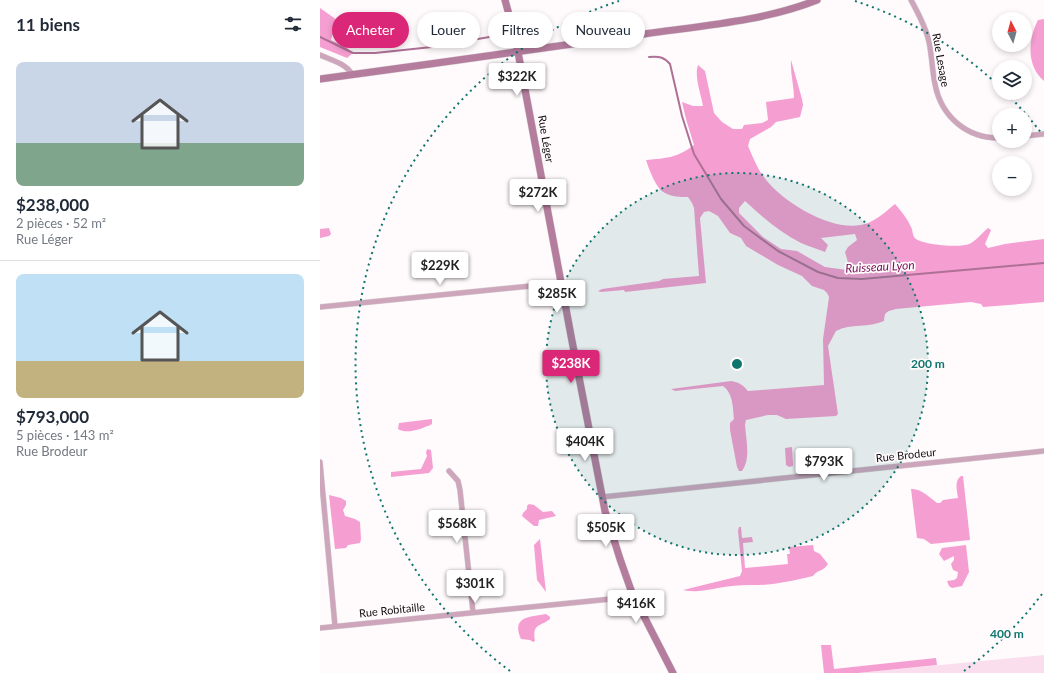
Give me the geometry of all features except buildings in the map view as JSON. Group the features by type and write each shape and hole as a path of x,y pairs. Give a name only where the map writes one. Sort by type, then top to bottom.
{"street":[{"name":"Rue Léger","path":"504,0 518,52 602,496 610,529 632,593 673,673"},
{"path":"320,79 752,18 788,10 817,0"},
{"name":"Rue Lesage","path":"911,0 928,36 937,93 948,115 959,126 975,134 992,137"},
{"path":"320,56 343,65 352,74"},
{"path":"1032,135 1044,134"},
{"path":"320,307 561,283"},
{"name":"Rue Brodeur","path":"602,496 1044,451"},
{"path":"320,463 335,626"},
{"path":"449,471 458,481 460,490 473,612"},
{"name":"Rue Robitaille","path":"320,628 610,599 632,593"}],"shaded area":[{"path":"320,8 332,16 332,48 347,48 353,53 347,58 320,47"},
{"path":"1044,19 1044,81 1034,68 1030,52 1032,52 1032,35 1038,20"},
{"path":"791,60 802,99 803,105 800,117 776,122 771,127 750,139 748,146 761,173 775,189 785,198 810,214 836,224 849,226 866,224 879,217 895,204 908,221 915,238 933,244 958,246 969,244 977,239 988,228 991,230 985,244 988,248 1005,244 1044,239 1044,302 983,307 981,304 971,302 896,309 887,312 884,321 848,327 836,331 828,346 838,414 836,416 786,419 777,415 768,415 746,420 747,455 745,466 742,471 739,471 730,430 730,423 734,419 733,406 731,397 726,389 723,386 675,391 671,389 731,381 741,384 748,391 824,385 823,339 829,297 827,293 824,290 812,286 802,276 778,265 746,246 741,238 730,233 718,216 709,211 704,212 700,218 706,283 625,292 624,290 598,291 602,289 659,281 663,279 699,276 694,208 692,203 688,197 673,196 662,191 653,178 646,160 672,157 682,153 694,145 682,102 693,106 703,106 697,80 698,65 705,71 714,113 722,122 733,129 742,129 744,125 762,123 768,120 766,102 794,98","holes":["745,201 793,239 825,252 828,245 821,238 855,234 857,240 848,247 845,252 849,266 847,270 825,267 797,251 781,249 763,237 739,213 739,208"]},
{"path":"329,228 331,234 320,238 320,229"},
{"path":"432,419 432,424 420,429 402,431 398,429 399,423"},
{"path":"792,447 793,466 789,467 786,465 785,448"},
{"path":"427,449 431,450 433,468 429,473 391,477 391,472 421,469 427,456"},
{"path":"963,476 970,540 931,544 924,539 917,538 911,489 918,490 937,503 940,503 943,500 958,498 957,480"},
{"path":"329,495 346,501 346,505 343,510 345,516 360,522 360,543 348,545 346,548 335,549"},
{"path":"529,504 534,505 543,512 552,511 556,516 539,520 538,526 534,526 522,516"},
{"path":"739,527 741,527 742,538 752,537 753,542 743,543 745,568 788,564 787,554 790,554 789,547 813,545 814,551 820,554 828,564 813,576 768,585 737,585 702,591 683,590 740,576 742,571 738,531"},
{"path":"540,539 546,592 537,580 534,545"},
{"path":"966,545 969,572 962,586 952,588 949,586 947,581 957,578 958,572 953,570 951,564 954,560 954,556 944,561 939,554 942,548"},
{"path":"546,614 550,617 550,619 536,628 534,635 535,641 533,642 530,640 521,639 518,626 520,622 528,617"},
{"path":"821,645 831,645 834,669 936,658 937,665 858,673 824,673"},
{"path":"1044,655 1044,673 858,673"}],"waterway":[{"path":"320,37 353,53 375,53 432,47 488,37"},
{"name":"Ruisseau Lyon","path":"649,57 661,58 670,64 682,116 694,154 721,199 744,226 778,251 818,272 838,278 862,279 1044,263"}]}
